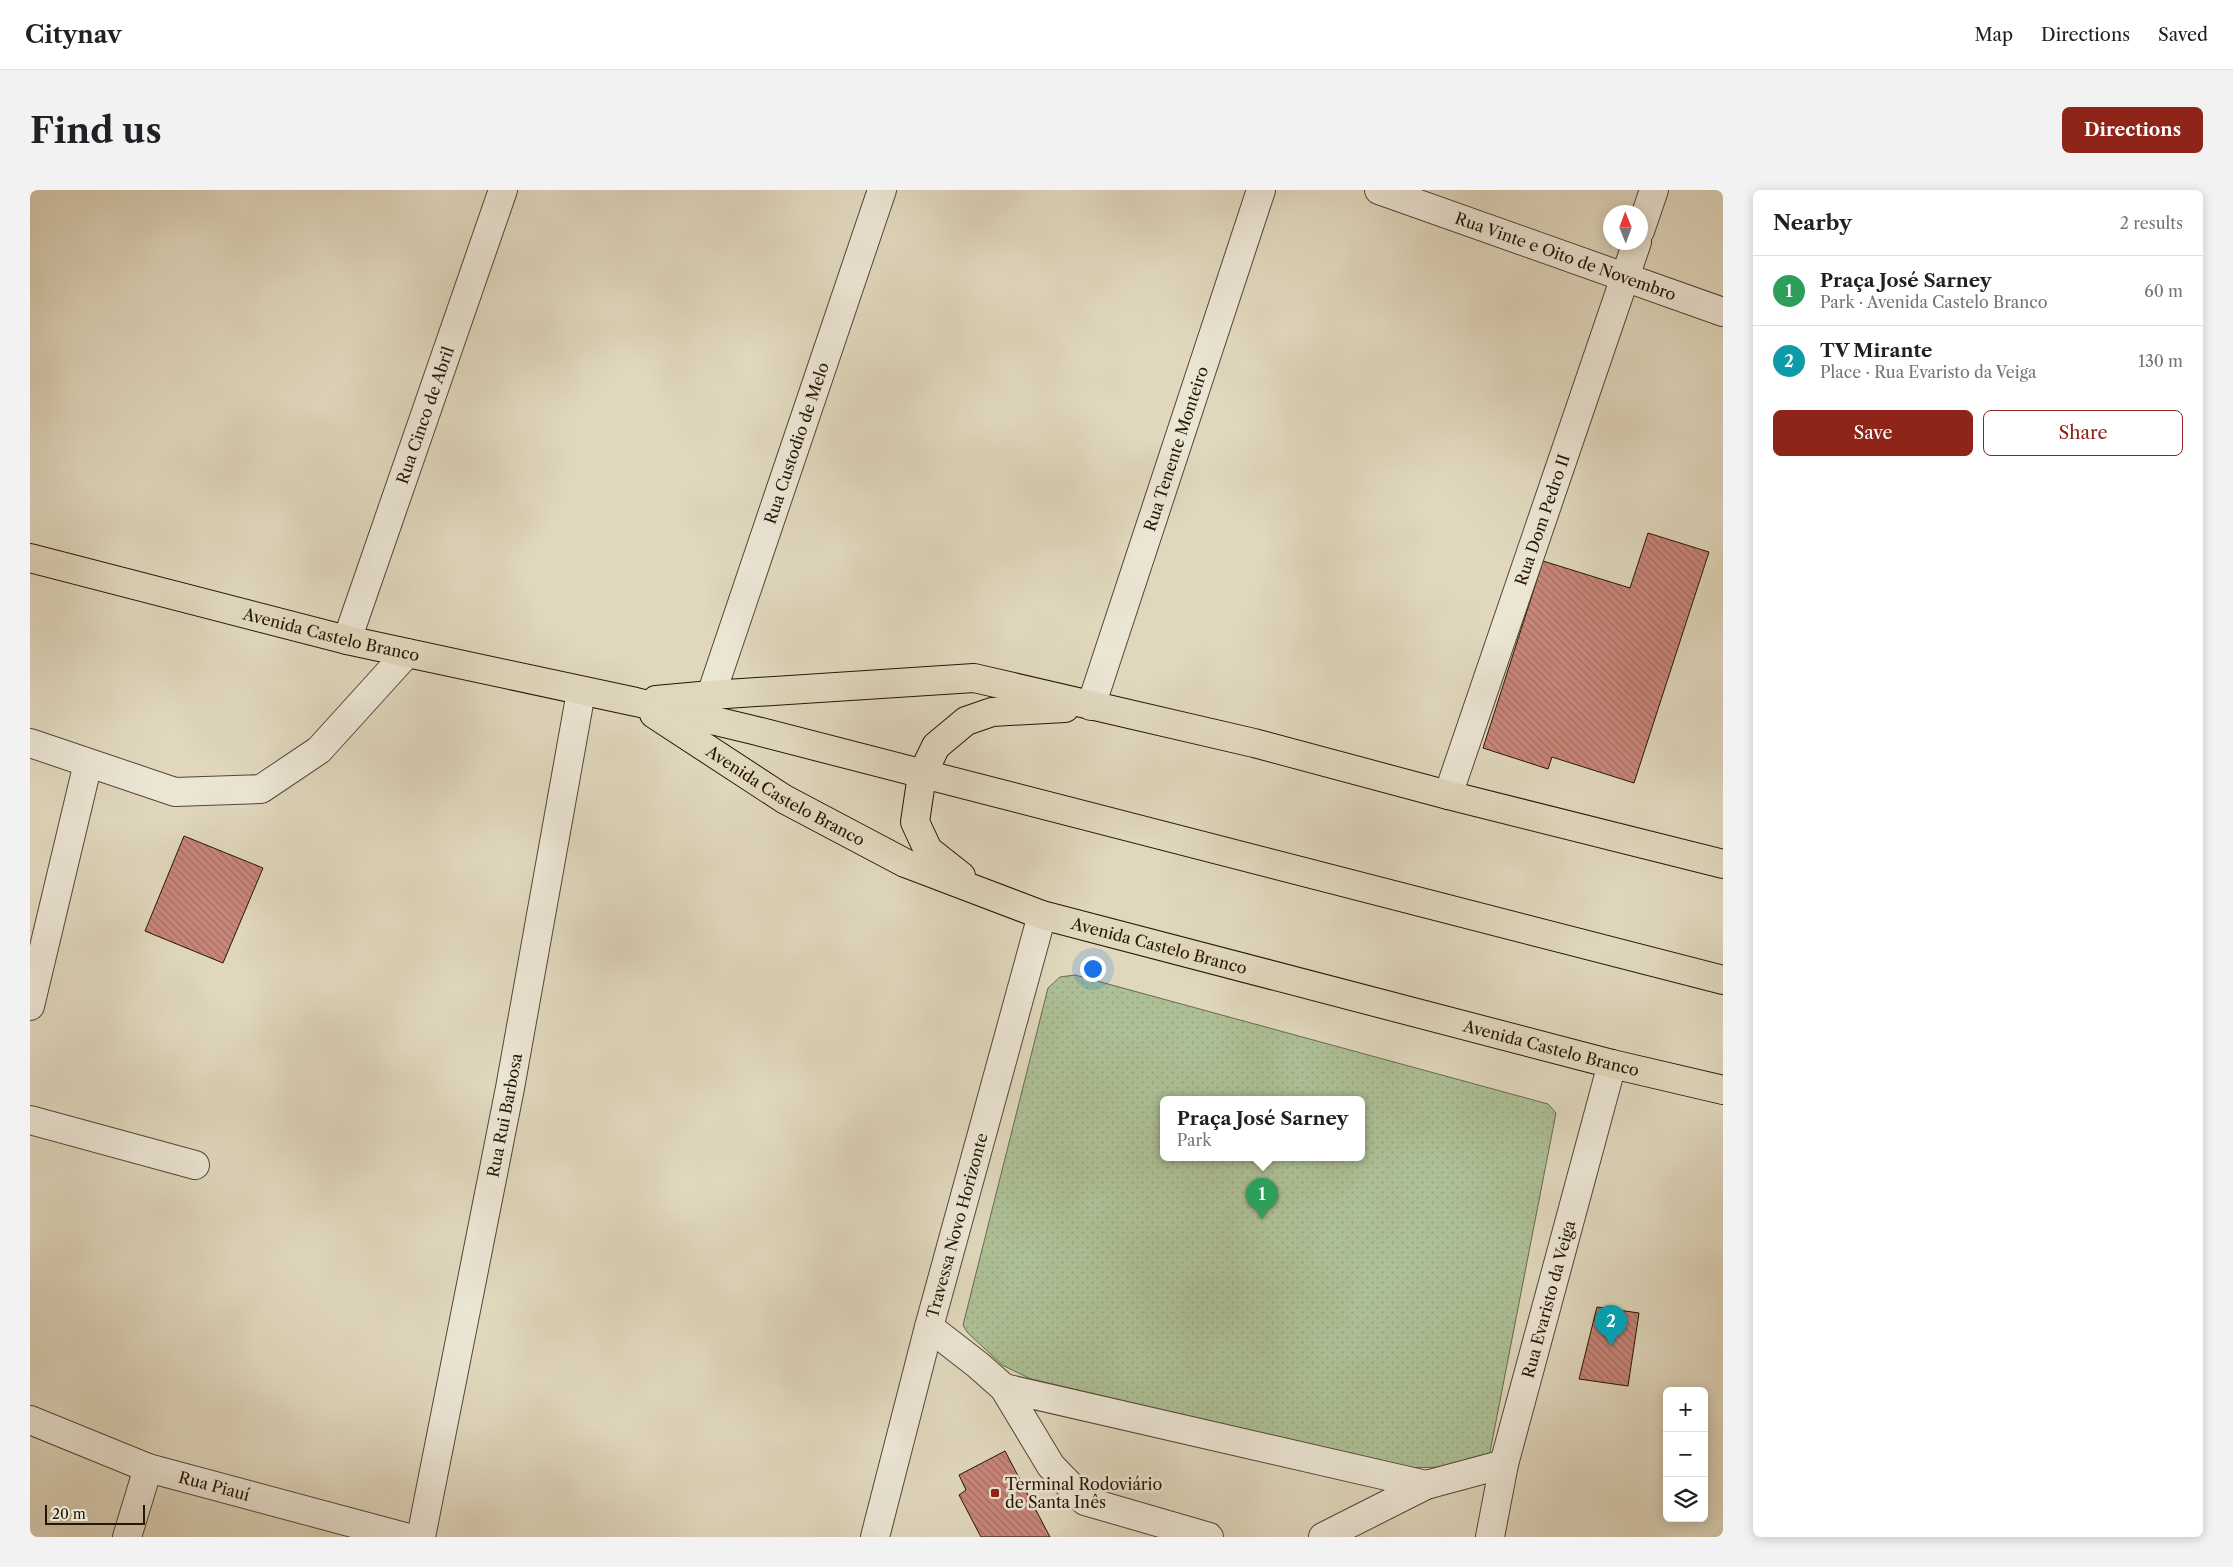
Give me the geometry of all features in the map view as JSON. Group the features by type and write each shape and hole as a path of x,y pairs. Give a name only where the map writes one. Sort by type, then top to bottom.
{"main road":[{"name":"Avenida Castelo Branco","path":"33,564 407,654 636,702 1723,980"},
{"name":"Avenida Castelo Branco","path":"636,702 711,695 974,678 1254,743 1448,795 1723,864"},
{"name":"Avenida Castelo Branco","path":"636,702 784,799 906,863 1042,915 1612,1064 1723,1090"},
{"path":"1042,915 962,878 928,850 915,822 922,775 936,746 966,721 992,712 1091,706"}],"street":[{"name":"Rua Cinco de Abril","path":"347,640 503,190"},
{"name":"Rua Custodio de Melo","path":"711,695 882,190"},
{"name":"Rua Tenente Monteiro","path":"1091,706 1260,190"},
{"name":"Rua Vinte e Oito de Novembro","path":"1379,190 1723,312"},
{"path":"1648,208 1654,190"},
{"name":"Rua Dom Pedro II","path":"1448,795 1634,250"},
{"path":"30,743 175,792 261,789 319,750 407,654"},
{"name":"Rua Rui Barbosa","path":"421,1537 510,1088 581,692"},
{"path":"30,1006 88,763"},
{"name":"Travessa Novo Horizonte","path":"875,1537 929,1327 1042,915"},
{"name":"Rua Evaristo da Veiga","path":"1490,1537 1504,1464 1612,1064"},
{"path":"30,1120 195,1165"},
{"path":"929,1327 1004,1388 1051,1466 1085,1501 1209,1537"},
{"path":"1004,1388 1426,1485"},
{"name":"Rua Piauí","path":"30,1420 148,1468 405,1537"},
{"path":"1323,1537 1426,1485 1504,1464"},
{"path":"127,1537 148,1468"}],"green space":[{"path":"1075,975 1548,1104 1556,1113 1489,1457 1478,1466 1405,1468 1031,1379 1002,1365 967,1332 963,1325 1048,988 1060,977"}],"building":[{"path":"1648,533 1709,552 1634,783 1552,757 1548,769 1483,748 1543,561 1630,588"},
{"path":"184,836 263,868 223,963 145,931"},
{"path":"1597,1307 1639,1313 1628,1386 1579,1379"},
{"name":"Terminal Rodoviário de Santa Inês","path":"1005,1451 1050,1537 981,1537 959,1495 966,1490 959,1475"}],"place":[{"name":"Praça José Sarney","path":"1262,1219"},
{"name":"TV Mirante","path":"1611,1346"},
{"name":"Terminal Rodoviário de Santa Inês","path":"995,1493"}]}
